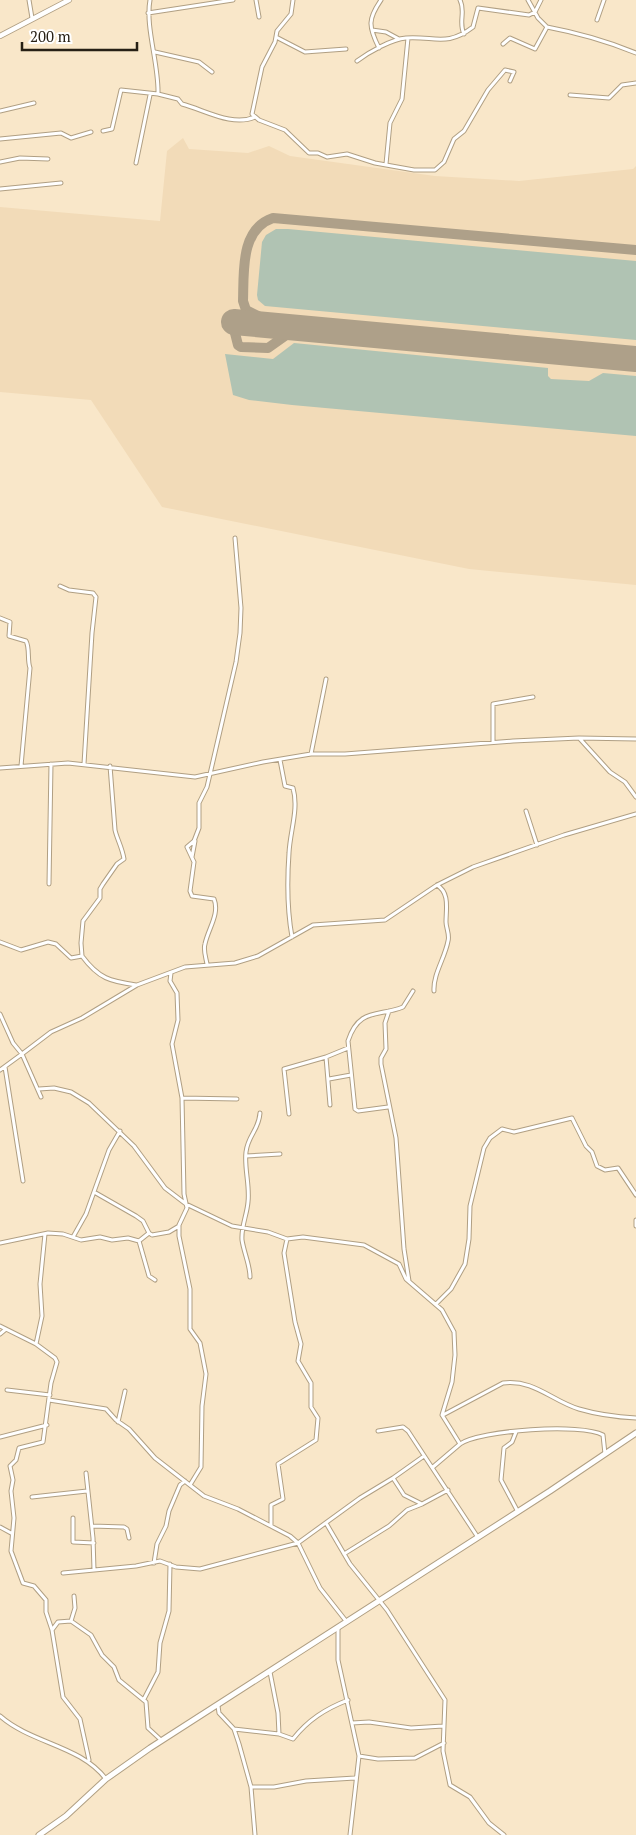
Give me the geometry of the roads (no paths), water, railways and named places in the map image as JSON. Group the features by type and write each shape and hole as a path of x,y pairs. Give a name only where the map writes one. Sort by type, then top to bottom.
{"main road":[{"path":"39,1835 66,1816 106,1779 162,1741 518,1512 636,1433"}],"street":[{"path":"29,0 32,18"},
{"path":"0,36 69,0"},
{"path":"150,0 148,13 155,52 158,94"},
{"path":"148,13 233,0"},
{"path":"256,0 259,17"},
{"path":"293,0 291,14 277,31 262,67 257,94 252,104 252,114 285,130 309,153 318,153 331,158 347,154 375,163 414,170 435,170 444,162 454,139 464,130 491,86 505,70 514,72 510,81"},
{"path":"379,48 370,23 371,16 381,0"},
{"path":"460,0 463,11 460,28 464,34"},
{"path":"528,0 535,12 548,27 590,38 600,38 636,53"},
{"path":"357,61 399,39 448,41 464,34 473,28 478,8 511,11 522,15 535,12 542,0"},
{"path":"597,20 604,0"},
{"path":"504,44 510,38 535,49 548,27"},
{"path":"372,30 386,32 399,39"},
{"path":"276,37 305,52 346,50"},
{"path":"386,164 390,123 402,99 408,38"},
{"path":"155,52 199,62 212,72"},
{"path":"570,95 609,98 622,85 636,83"},
{"path":"103,131 112,129 121,90 150,95 158,94 178,99 182,104 228,120 247,121 255,117"},
{"path":"136,163 150,95"},
{"path":"0,111 34,102"},
{"path":"0,139 61,133 71,138 91,132"},
{"path":"0,162 20,158 48,159"},
{"path":"0,189 61,183"},
{"path":"192,858 194,841 201,816 199,803 207,787 236,662 240,633 241,608 235,538"},
{"path":"60,586 69,590 93,593 96,597 84,764"},
{"path":"0,618 10,622 9,636 26,641 28,645 27,660 30,668 21,766"},
{"path":"311,754 326,679"},
{"path":"493,742 493,704 533,697"},
{"path":"0,768 51,764 84,764 194,777 311,754 345,754 493,742 579,738 636,739"},
{"path":"579,738 610,772 625,782 636,797"},
{"path":"280,760 285,786 293,788 295,793 288,860 288,916 292,937"},
{"path":"49,884 51,764"},
{"path":"110,766 116,837 120,840 124,859 103,884 100,889 100,898 83,921 82,956 95,972 116,983 136,985"},
{"path":"526,811 536,845"},
{"path":"0,1070 51,1032 74,1022 136,985 185,967 235,963 258,956 313,925 385,920 437,885 473,867 636,814"},
{"path":"194,841 187,847 194,862 190,891 192,896 214,899 216,904 214,920 204,946 207,964"},
{"path":"434,991 434,983 449,939 446,923 447,905 444,892 437,885"},
{"path":"0,942 21,950 48,942 56,944 71,958 82,956"},
{"path":"94,1192 143,1221 152,1235 169,1232 179,1225 186,1213 182,1098 172,1044 178,1020 177,993 170,981 171,973"},
{"path":"389,1107 358,1111 355,1109 348,1041 351,1030 357,1024 377,1012 403,1007 413,992"},
{"path":"389,1011 385,1023 386,1049 381,1058 396,1138 404,1249 409,1282"},
{"path":"0,1014 13,1042 22,1054 41,1097"},
{"path":"289,1114 283,1070 348,1048"},
{"path":"326,1057 330,1105"},
{"path":"5,1067 23,1181"},
{"path":"329,1079 351,1075"},
{"path":"39,1089 54,1088 71,1092 89,1103 141,1153 165,1188 186,1204 215,1220 232,1226 268,1232 287,1239 303,1237 364,1245 399,1264 409,1282 436,1304 449,1319 454,1332 455,1355 452,1382 442,1415 460,1444"},
{"path":"182,1098 237,1098"},
{"path":"250,1278 244,1252 242,1228 248,1204 246,1156 249,1136 259,1126 260,1113"},
{"path":"436,1304 451,1289 465,1264 469,1239 470,1206 484,1148 490,1138 502,1129 514,1132 572,1118 586,1146 592,1152 597,1166 605,1170 618,1168 636,1195"},
{"path":"73,1237 81,1224 109,1150 120,1131"},
{"path":"246,1156 280,1154"},
{"path":"636,1220 636,1226"},
{"path":"179,1225 179,1236 190,1289 190,1329 200,1343 206,1374 202,1406 201,1466 190,1485"},
{"path":"139,1241 149,1233"},
{"path":"0,1243 44,1234 73,1237 81,1240 93,1237 112,1240 128,1238 139,1241"},
{"path":"36,1344 42,1316 40,1284 44,1234"},
{"path":"271,1526 270,1505 283,1499 278,1464 316,1440 318,1435 318,1418 311,1407 311,1384 298,1361 301,1344 295,1322 284,1253 287,1239"},
{"path":"139,1241 149,1276 155,1280"},
{"path":"0,1326 36,1344 55,1358 57,1362 51,1379 43,1442 19,1448 16,1460 10,1466 13,1480 10,1491 14,1518 11,1552 17,1573 23,1583 34,1586 46,1600 46,1612 52,1630 63,1696 80,1719 89,1760"},
{"path":"0,1334 4,1333 6,1329"},
{"path":"442,1415 503,1383 512,1382 547,1391 561,1402 580,1409 636,1418"},
{"path":"7,1390 50,1395"},
{"path":"118,1422 125,1391"},
{"path":"49,1400 106,1409 118,1422 129,1429 155,1458 190,1485 214,1501 228,1504 290,1536 298,1544 320,1588 346,1621"},
{"path":"0,1436 46,1425"},
{"path":"378,1431 403,1427 408,1430 478,1536"},
{"path":"433,1467 468,1438 566,1427 604,1434 605,1454"},
{"path":"516,1432 512,1442 504,1448 501,1475 503,1483 518,1512"},
{"path":"63,1573 160,1561 200,1569 298,1544 360,1498 424,1456"},
{"path":"86,1473 94,1543 94,1570"},
{"path":"393,1478 404,1495 422,1504"},
{"path":"154,1563 157,1544 166,1526 169,1512 180,1484 185,1480"},
{"path":"344,1554 389,1526 407,1510 448,1490"},
{"path":"32,1497 87,1491"},
{"path":"73,1518 73,1542 94,1543"},
{"path":"326,1523 344,1554 380,1601 445,1700 443,1726 445,1743 444,1761 450,1785 470,1798 490,1823 504,1835"},
{"path":"92,1526 124,1527 127,1529 129,1538"},
{"path":"0,1528 12,1533"},
{"path":"144,1699 158,1672 160,1643 169,1611 170,1564"},
{"path":"71,1621 75,1608 74,1596"},
{"path":"52,1630 58,1622 71,1621 91,1634 102,1655 114,1668 118,1680 146,1702 148,1728 160,1737 162,1741"},
{"path":"338,1627 338,1660 359,1756 350,1835"},
{"path":"270,1672 278,1713 279,1734"},
{"path":"234,1729 279,1734 293,1739 304,1724 324,1710 348,1700"},
{"path":"218,1706 219,1713 234,1729 252,1787 255,1835"},
{"path":"0,1716 33,1736 89,1760 106,1779"},
{"path":"352,1723 369,1722 411,1728 443,1726"},
{"path":"359,1756 378,1759 415,1758 445,1743"},
{"path":"252,1787 274,1787 306,1781 355,1778"}]}
